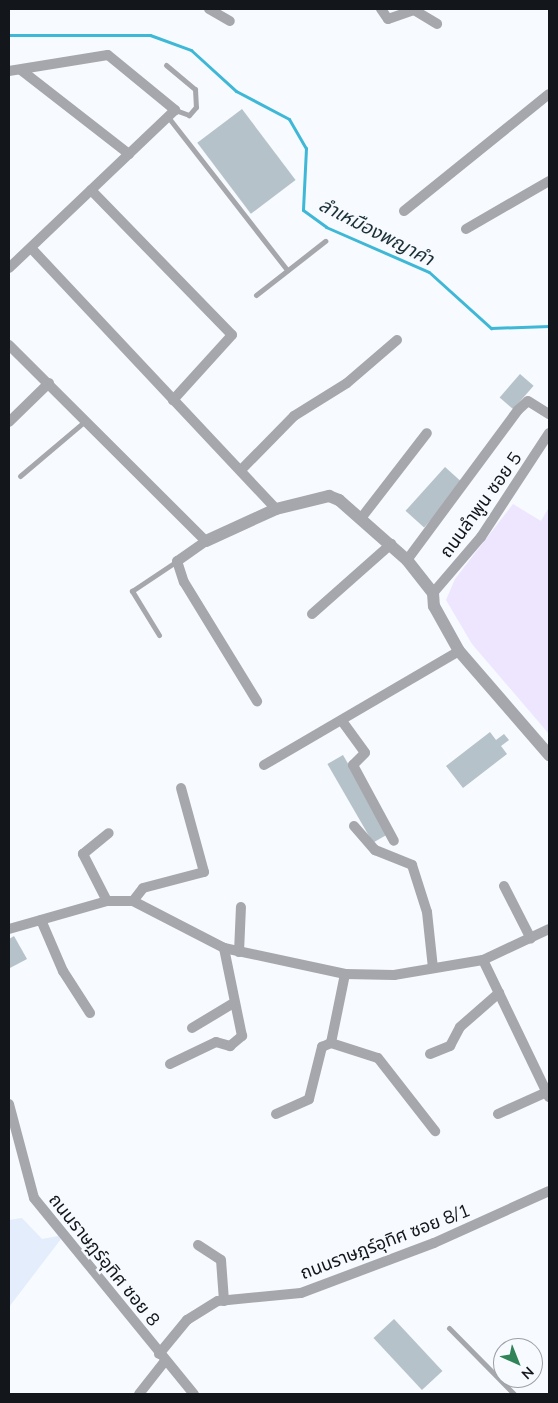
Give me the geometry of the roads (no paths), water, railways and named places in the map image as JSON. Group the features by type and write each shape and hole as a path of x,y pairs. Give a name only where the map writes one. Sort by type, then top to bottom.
{"street":[{"path":"209,9 230,21"},
{"path":"381,9 388,19 414,10 437,24"},
{"path":"9,71 108,54 172,114 9,268"},
{"path":"21,70 129,154"},
{"path":"404,211 549,94"},
{"path":"466,229 549,181"},
{"path":"91,190 232,336 173,400"},
{"path":"31,248 276,509"},
{"path":"241,470 294,416 347,383 397,340"},
{"path":"9,344 87,419 206,542"},
{"path":"9,422 50,383"},
{"path":"407,560 518,410 528,401 549,414"},
{"path":"362,517 427,433"},
{"name":"ถนนลำพูน ซอย 5","path":"433,592 481,537 549,433"},
{"path":"257,701 184,582 177,561 206,542 276,509 329,496 362,517 407,560 433,592 434,606 459,651 549,755"},
{"path":"312,614 391,544"},
{"path":"264,765 459,651"},
{"path":"342,720 365,753 353,765 394,841"},
{"path":"133,901 143,888 204,872 181,788"},
{"path":"354,826 375,850 412,865 427,912 434,968"},
{"path":"107,901 83,854 109,834"},
{"path":"504,886 532,939"},
{"path":"9,928 107,901 133,901 224,948 345,974 394,975 484,960 532,939 549,929"},
{"path":"239,952 241,907"},
{"path":"41,920 64,971 90,1013"},
{"path":"170,1064 216,1042 228,1046 240,1039 232,1004 224,948"},
{"path":"484,960 549,1093 498,1114"},
{"path":"331,1043 345,974"},
{"path":"430,1054 450,1046 460,1026 499,993"},
{"path":"192,1028 232,1004"},
{"path":"276,1114 309,1100 322,1047 331,1043 378,1058 435,1131"},
{"name":"ถนนราษฎร์อุทิศ ซอย 8","path":"9,1104 34,1198 162,1358 194,1394"},
{"name":"ถนนราษฎร์อุทิศ ซอย 8/1","path":"139,1394 187,1320 224,1300 301,1293 434,1243 549,1191"},
{"path":"198,1245 221,1260 224,1300"}],"lane":[{"path":"166,65 195,88 196,107 189,115 172,114"},
{"path":"172,114 287,270"},
{"path":"256,295 325,241"},
{"path":"20,476 87,419"},
{"path":"159,635 132,591 177,561"},
{"path":"449,1328 514,1394"}],"waterway":[{"name":"ลำเหมืองพญาคำ","path":"9,35 150,35 191,50 236,91 289,119 306,148 303,210 326,227 429,272 491,328 549,326"}]}
